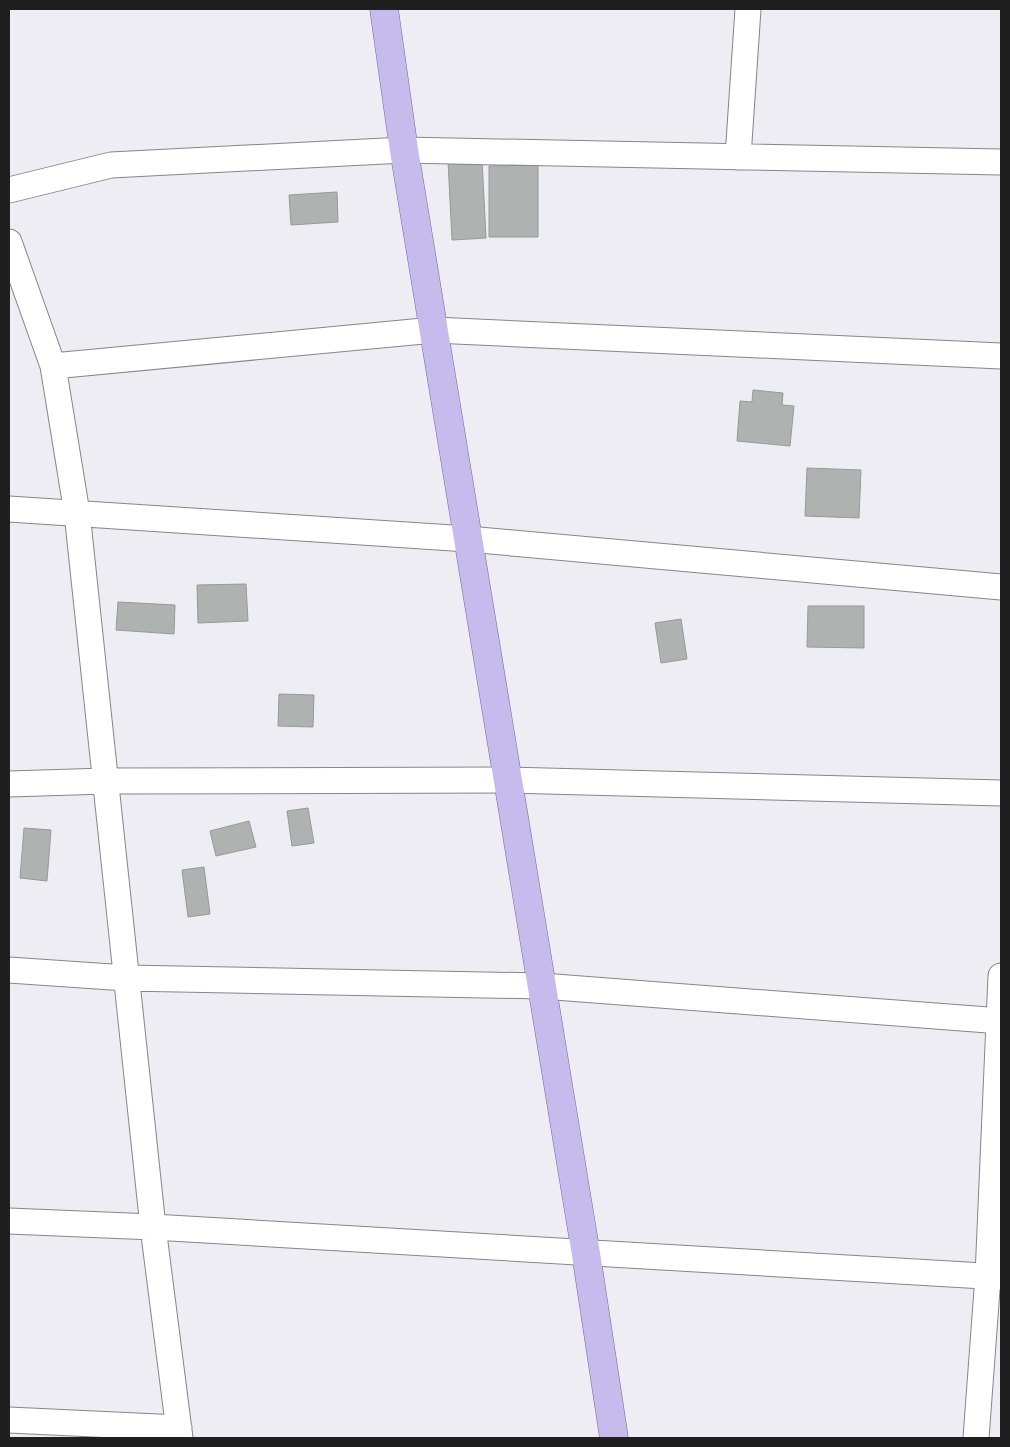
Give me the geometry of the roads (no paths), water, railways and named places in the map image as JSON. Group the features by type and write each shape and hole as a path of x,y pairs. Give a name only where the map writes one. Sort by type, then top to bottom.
{"main road":[{"path":"384,9 404,150 586,1254 614,1438"}],"street":[{"path":"738,157 748,9"},
{"path":"9,190 111,166 404,150 1001,162"},
{"path":"9,242 53,366 77,513 153,1227 180,1433 9,1420"},
{"path":"53,366 434,330 1001,356"},
{"path":"9,509 468,539 1001,587"},
{"path":"9,784 106,781 508,780 1001,794"},
{"path":"9,970 126,978 542,986 1000,1021"},
{"path":"976,1438 995,1276 1001,976"},
{"path":"9,1221 153,1227 586,1254 995,1276"}]}
